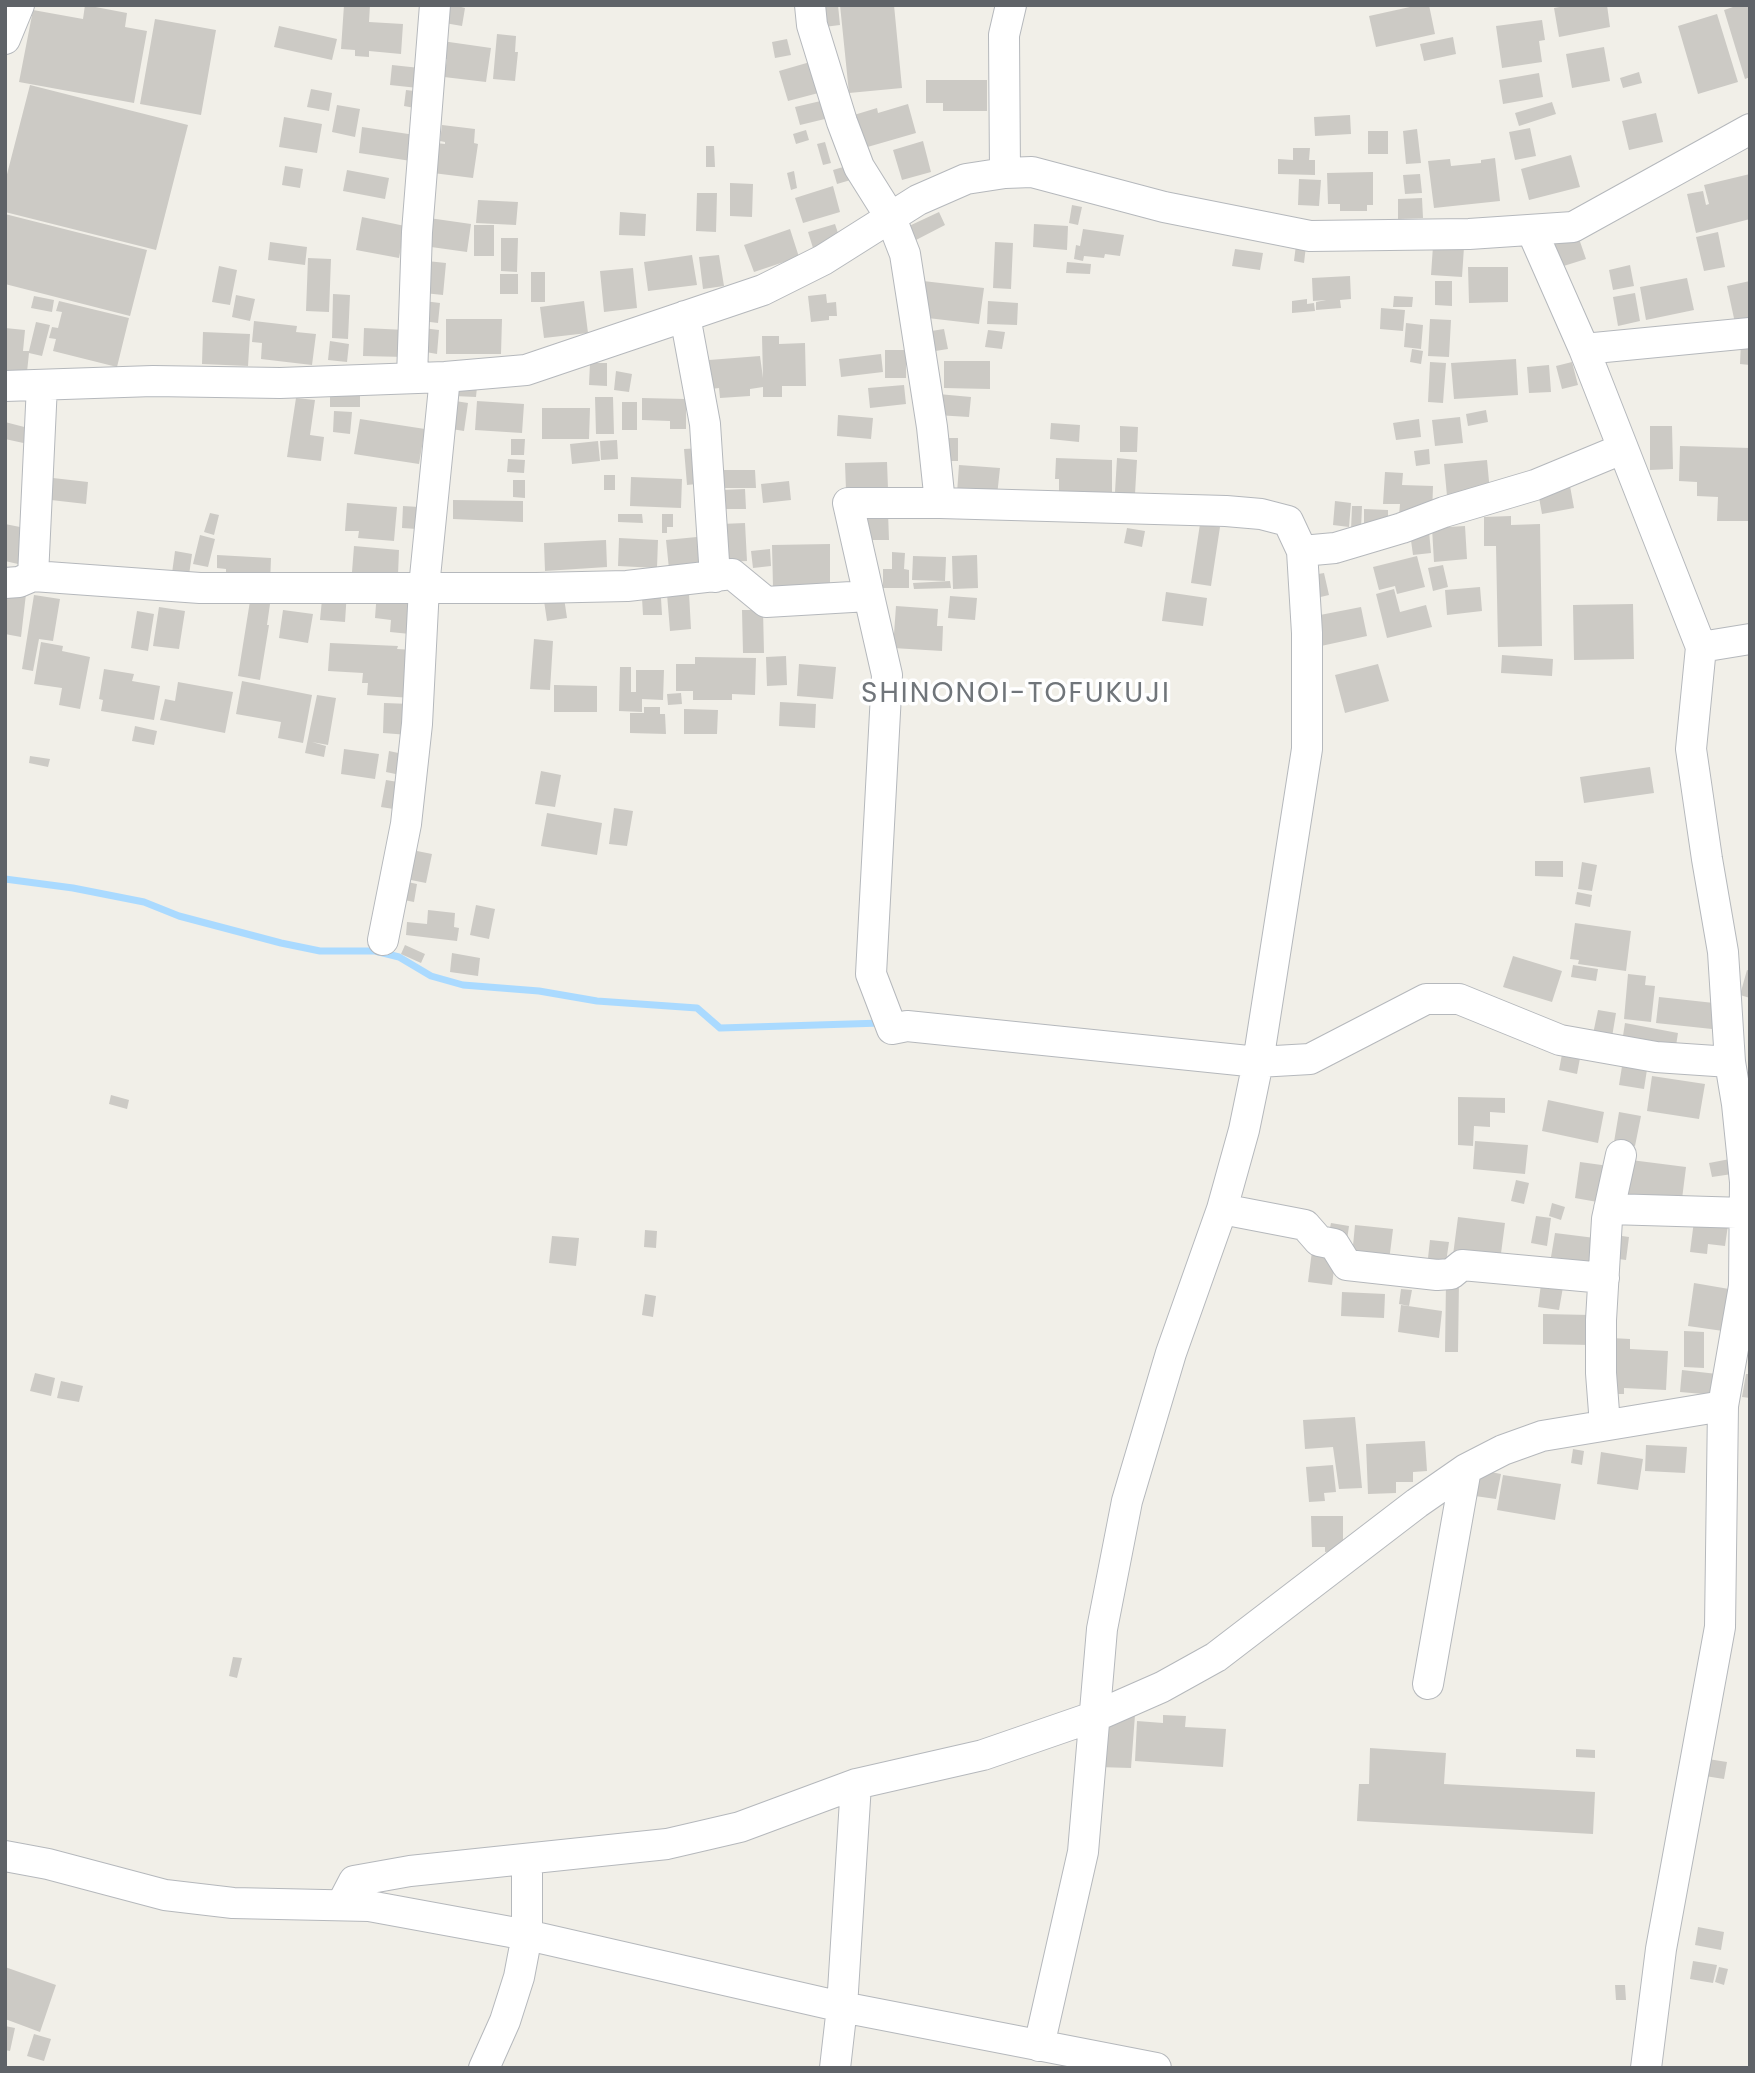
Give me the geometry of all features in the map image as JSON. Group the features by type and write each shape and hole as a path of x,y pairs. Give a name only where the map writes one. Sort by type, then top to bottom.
{"street":[{"path":"5,39 19,5"},
{"path":"412,377 417,232 435,5"},
{"path":"810,5 812,25 850,144 859,167 891,218 905,254 932,426 940,503"},
{"path":"1005,173 1004,35 1011,5"},
{"path":"5,386 153,381 280,383 445,377 526,370 763,290 823,260 918,200 966,179 1005,173 1032,172 1164,207 1310,236 1532,231 1573,227 1750,129"},
{"path":"1532,231 1584,349 1701,647 1692,748 1707,859 1737,954 1730,1062 1745,1182 1747,1286 1723,1406 1720,1627 1659,1959 1646,2068"},
{"path":"685,316 705,424 715,577"},
{"path":"1584,349 1750,333"},
{"path":"383,940 406,824 416,724 424,587 445,377"},
{"path":"42,385 19,580 200,588 627,586 732,575 766,602 869,596"},
{"path":"1302,551 1335,548 1402,528 1444,512 1535,485 1622,449"},
{"path":"1039,2046 1083,1852 1102,1629 1127,1501 1171,1353 1222,1209 1244,1130 1258,1062 1307,749 1307,633 1302,551 1288,521 1261,514 940,503 848,503 887,675 871,974 892,1030 907,1026 1258,1062 1310,1059 1426,999 1459,999 1560,1040 1656,1057 1730,1062"},
{"path":"1701,647 1750,639"},
{"path":"1605,1426 1601,1373 1604,1278 1609,1209 1621,1155"},
{"path":"1222,1209 1306,1225 1319,1241 1334,1244 1347,1265 1437,1275 1451,1274 1462,1265 1604,1278"},
{"path":"1609,1209 1745,1213"},
{"path":"342,1905 354,1881 410,1871 667,1844 740,1827 856,1784 982,1755 1096,1716 1162,1687 1216,1657 1466,1469 1503,1450 1542,1436 1723,1406"},
{"path":"1427,1684 1466,1469"},
{"path":"835,2068 842,2007 856,1784"},
{"path":"5,1856 48,1864 165,1895 233,1903 369,1906 527,1935 842,2007 1156,2068"},
{"path":"484,2068 505,2021 519,1977 527,1935 527,1859"}],"building":[{"path":"85,5 127,13 125,27 147,31 134,103 19,82 33,10 83,19"},
{"path":"344,5 370,5 369,22 403,24 401,54 369,51 369,57 355,56 355,50 341,49"},
{"path":"441,5 462,5 461,7 465,8 462,26 439,22"},
{"path":"821,5 838,5 840,25 824,27"},
{"path":"840,5 894,5 902,88 849,93"},
{"path":"1429,5 1435,34 1376,47 1369,16"},
{"path":"1607,5 1610,27 1559,37 1554,8"},
{"path":"1750,5 1750,77 1745,79 1724,10"},
{"path":"1717,14 1738,82 1698,94 1678,26"},
{"path":"155,19 216,30 201,115 140,104"},
{"path":"1542,20 1545,40 1539,41 1542,62 1502,68 1496,26"},
{"path":"279,26 337,39 332,60 274,47"},
{"path":"497,34 516,36 515,52 518,52 515,81 493,79"},
{"path":"1453,37 1456,54 1424,61 1420,44"},
{"path":"787,39 791,55 775,58 772,42"},
{"path":"442,41 491,48 486,82 444,77 447,59 440,58"},
{"path":"1604,47 1610,81 1572,88 1566,54"},
{"path":"817,60 826,91 788,101 779,71"},
{"path":"392,65 420,68 418,88 390,85"},
{"path":"1639,72 1642,83 1623,88 1620,78"},
{"path":"1539,73 1543,97 1503,104 1499,80"},
{"path":"926,80 987,80 987,111 943,111 943,103 926,103"},
{"path":"30,85 188,125 156,250 5,212 5,182"},
{"path":"311,89 332,93 329,111 307,107"},
{"path":"406,90 423,92 420,109 404,106"},
{"path":"825,100 829,118 800,125 795,107"},
{"path":"1552,102 1556,114 1519,126 1515,113"},
{"path":"908,104 916,133 864,148 854,115 877,108 878,113"},
{"path":"337,105 360,109 355,137 332,132"},
{"path":"1656,113 1663,142 1629,150 1622,121"},
{"path":"1350,115 1351,134 1315,136 1314,117"},
{"path":"284,117 322,124 317,153 279,147"},
{"path":"442,125 475,129 474,143 478,144 473,178 433,173 436,143 445,144 440,141"},
{"path":"362,127 415,135 411,161 359,153"},
{"path":"1530,128 1536,156 1515,160 1509,132"},
{"path":"1417,129 1421,163 1406,164 1403,131"},
{"path":"806,130 809,140 796,144 793,134"},
{"path":"1368,131 1388,131 1388,154 1368,154"},
{"path":"923,141 931,172 902,180 893,150"},
{"path":"825,142 831,163 823,165 817,144"},
{"path":"706,146 714,146 715,167 706,167"},
{"path":"1293,148 1310,148 1309,160 1315,160 1315,175 1278,174 1278,159 1293,160"},
{"path":"1571,155 1580,187 1529,200 1521,169"},
{"path":"1495,158 1500,201 1434,208 1428,161 1450,159 1451,166 1481,163 1481,160"},
{"path":"850,165 854,179 837,184 833,170"},
{"path":"285,166 303,169 300,188 282,185"},
{"path":"347,170 389,178 385,199 343,191"},
{"path":"794,171 797,188 791,190 787,173"},
{"path":"1373,172 1373,205 1367,205 1367,211 1340,211 1340,204 1328,204 1327,173"},
{"path":"1420,174 1422,193 1405,194 1403,175"},
{"path":"1750,174 1750,219 1696,233 1687,194 1703,191 1706,205 1709,204 1704,185"},
{"path":"1299,179 1321,180 1319,206 1298,205"},
{"path":"730,183 753,184 752,217 730,216"},
{"path":"833,186 840,212 803,223 795,198"},
{"path":"697,193 717,193 716,232 696,231"},
{"path":"1422,198 1423,218 1398,219 1398,199"},
{"path":"478,200 518,202 516,225 476,223"},
{"path":"1072,205 1082,207 1078,225 1069,223"},
{"path":"620,212 646,214 645,236 619,235"},
{"path":"939,212 945,225 916,240 909,226"},
{"path":"5,214 147,250 130,316 5,284"},
{"path":"362,217 405,226 399,258 356,250"},
{"path":"429,218 471,224 467,252 424,246"},
{"path":"835,224 840,239 813,248 808,232"},
{"path":"1034,224 1068,226 1067,250 1033,247"},
{"path":"474,225 494,225 494,256 474,256"},
{"path":"790,229 799,257 754,272 744,245"},
{"path":"1083,229 1124,235 1120,256 1105,254 1104,258 1084,256 1083,261 1074,259 1076,245 1080,246"},
{"path":"1576,230 1586,259 1554,269 1544,241"},
{"path":"1718,232 1725,267 1704,271 1696,237"},
{"path":"501,238 518,238 517,272 501,271"},
{"path":"270,242 307,247 305,265 268,260"},
{"path":"995,242 1013,243 1011,289 993,288"},
{"path":"1296,245 1306,246 1304,263 1294,261"},
{"path":"1433,246 1464,247 1462,277 1431,275"},
{"path":"1235,249 1263,253 1260,270 1232,266"},
{"path":"692,255 697,285 648,291 644,262"},
{"path":"719,255 724,286 703,289 699,257"},
{"path":"308,258 331,259 329,312 306,311"},
{"path":"427,261 446,263 443,295 424,293"},
{"path":"1067,262 1091,264 1090,274 1066,273"},
{"path":"1630,265 1634,286 1613,290 1609,270"},
{"path":"219,266 237,270 230,305 212,302"},
{"path":"1468,267 1508,267 1508,302 1469,303"},
{"path":"633,268 637,308 604,312 600,271"},
{"path":"531,272 545,272 545,302 531,302"},
{"path":"500,274 518,274 518,294 500,294"},
{"path":"1350,276 1351,299 1340,300 1341,308 1316,310 1316,302 1326,300 1313,301 1312,278"},
{"path":"1687,278 1694,310 1646,320 1640,287"},
{"path":"923,281 984,288 979,324 919,317"},
{"path":"1435,281 1452,281 1452,306 1435,305"},
{"path":"1750,281 1750,320 1735,323 1727,286"},
{"path":"1635,293 1640,321 1618,326 1613,297"},
{"path":"333,294 350,295 348,339 332,338"},
{"path":"826,294 827,303 836,302 837,316 811,322 808,296"},
{"path":"236,295 255,299 250,321 232,317"},
{"path":"34,296 54,300 52,312 31,308"},
{"path":"1394,296 1413,297 1412,307 1393,307"},
{"path":"1307,299 1307,304 1314,303 1315,311 1292,313 1292,301"},
{"path":"59,301 129,318 117,367 53,351 56,339 49,338 52,327 58,328 62,312 56,311"},
{"path":"424,301 440,303 438,323 422,321"},
{"path":"584,301 588,333 544,338 540,307"},
{"path":"988,301 1018,303 1017,325 987,324"},
{"path":"1381,308 1405,310 1403,331 1380,329"},
{"path":"446,319 502,319 501,354 446,354"},
{"path":"1430,319 1451,320 1449,357 1428,356"},
{"path":"254,321 297,326 296,332 316,334 312,365 261,359 262,343 252,342"},
{"path":"36,322 50,325 42,356 29,353 27,372 7,374 5,328 25,330 23,351 29,351"},
{"path":"1406,323 1423,325 1421,349 1404,347"},
{"path":"364,328 406,330 405,357 363,356"},
{"path":"423,328 439,330 437,354 420,351"},
{"path":"944,329 948,349 929,352 925,332"},
{"path":"988,330 1005,332 1002,349 985,347"},
{"path":"203,332 250,334 248,366 202,364"},
{"path":"762,336 779,336 779,344 805,343 806,386 782,386 782,397 763,397 763,387 750,389 750,396 720,398 719,388 711,389 697,356 708,355 709,360 760,356 763,378"},
{"path":"330,341 349,344 347,362 328,360"},
{"path":"1741,341 1750,341 1750,365 1740,364"},
{"path":"1412,349 1423,351 1421,364 1410,362"},
{"path":"885,350 906,350 906,378 885,378"},
{"path":"881,354 883,372 841,377 839,359"},
{"path":"1516,359 1518,395 1454,399 1451,363"},
{"path":"944,361 990,361 990,389 944,388"},
{"path":"1430,362 1446,363 1443,403 1428,402"},
{"path":"1572,362 1578,385 1562,389 1556,366"},
{"path":"590,363 607,363 607,386 589,385"},
{"path":"1549,365 1551,392 1529,393 1527,367"},
{"path":"616,371 632,374 629,392 614,390"},
{"path":"454,385 477,387 476,397 454,396"},
{"path":"904,385 906,404 870,408 868,388"},
{"path":"330,393 360,393 360,407 330,407"},
{"path":"938,394 971,397 969,417 936,415"},
{"path":"595,397 613,397 614,434 596,434"},
{"path":"296,398 315,400 310,435 324,437 321,461 287,457"},
{"path":"642,398 686,399 686,429 670,429 670,421 642,420"},
{"path":"449,400 468,403 464,431 445,428"},
{"path":"477,401 524,404 522,433 475,430"},
{"path":"622,402 637,402 637,430 622,430"},
{"path":"542,408 590,408 589,439 542,439"},
{"path":"1486,410 1488,422 1468,426 1466,414"},
{"path":"334,411 352,412 350,434 333,432"},
{"path":"838,415 873,418 871,439 837,436"},
{"path":"1460,417 1463,443 1435,446 1432,420"},
{"path":"360,419 425,429 419,464 354,454"},
{"path":"1419,419 1421,437 1396,440 1393,423"},
{"path":"5,422 32,429 28,444 5,439"},
{"path":"1051,423 1080,425 1079,442 1050,439"},
{"path":"1120,426 1138,427 1137,452 1120,452"},
{"path":"1650,426 1672,426 1673,469 1650,470"},
{"path":"938,438 958,438 958,461 938,461"},
{"path":"511,439 525,439 524,455 511,455"},
{"path":"617,440 618,459 601,460 600,441"},
{"path":"598,441 600,461 572,464 570,444"},
{"path":"1680,446 1750,448 1750,521 1717,521 1718,497 1697,496 1697,482 1679,481"},
{"path":"703,448 706,483 687,485 684,449"},
{"path":"1429,449 1430,464 1416,466 1414,451"},
{"path":"1056,458 1112,460 1112,493 1059,492 1059,479 1055,479"},
{"path":"1117,458 1137,460 1135,494 1115,492"},
{"path":"508,459 525,460 524,473 507,472"},
{"path":"1487,460 1490,492 1447,496 1444,464"},
{"path":"887,462 888,489 846,490 845,463"},
{"path":"959,465 1000,468 997,496 957,493"},
{"path":"721,470 755,470 756,488 721,488"},
{"path":"1385,472 1403,473 1402,485 1433,486 1432,516 1399,516 1400,504 1383,504"},
{"path":"604,475 615,475 615,490 604,490"},
{"path":"631,477 682,479 681,508 630,506"},
{"path":"53,478 88,482 86,504 51,500"},
{"path":"513,480 525,480 525,498 513,497"},
{"path":"789,481 791,500 763,503 761,484"},
{"path":"1570,486 1574,508 1542,514 1538,492"},
{"path":"745,489 746,509 723,509 722,490"},
{"path":"453,500 523,501 523,522 453,519"},
{"path":"1335,501 1351,503 1349,527 1333,525"},
{"path":"347,503 397,507 394,541 358,538 359,531 345,531"},
{"path":"403,506 419,507 417,529 402,528"},
{"path":"1352,506 1362,506 1361,530 1351,530"},
{"path":"1364,509 1388,510 1388,525 1364,524"},
{"path":"888,512 889,540 867,540 866,513"},
{"path":"210,513 219,515 214,535 204,532"},
{"path":"618,514 642,514 643,523 618,522"},
{"path":"662,514 673,514 673,527 667,527 667,533 662,533"},
{"path":"1511,516 1511,525 1540,524 1542,646 1498,647 1496,546 1484,546 1484,517"},
{"path":"745,523 747,561 723,562 721,524"},
{"path":"5,524 25,528 18,564 5,561"},
{"path":"1200,524 1220,527 1211,586 1191,583"},
{"path":"1465,526 1467,559 1434,562 1432,528"},
{"path":"1127,528 1145,531 1142,547 1124,543"},
{"path":"1429,531 1431,553 1413,555 1410,533"},
{"path":"200,535 215,539 208,567 193,564"},
{"path":"707,536 710,565 669,569 666,540"},
{"path":"619,538 658,540 657,568 618,566"},
{"path":"606,540 607,567 545,571 544,543"},
{"path":"830,544 830,586 773,587 772,545"},
{"path":"354,546 399,550 398,575 352,572"},
{"path":"770,549 771,566 753,568 751,551"},
{"path":"175,551 192,554 189,575 172,573"},
{"path":"892,552 905,553 904,569 909,570 909,588 883,588 883,569 892,569"},
{"path":"217,555 271,558 270,584 226,583 226,569 217,568"},
{"path":"977,555 978,588 953,589 952,556"},
{"path":"913,556 946,557 945,581 912,580"},
{"path":"1417,556 1425,587 1397,594 1395,586 1379,590 1373,567"},
{"path":"1443,565 1448,587 1433,591 1428,568"},
{"path":"1324,573 1329,595 1312,599 1307,576"},
{"path":"950,581 951,588 914,589 913,583"},
{"path":"1480,587 1482,611 1447,615 1445,590"},
{"path":"323,589 347,591 345,622 320,620"},
{"path":"1394,589 1400,612 1426,605 1432,627 1387,638 1376,594"},
{"path":"377,591 414,594 410,634 390,632 391,620 375,618"},
{"path":"563,591 567,618 547,621 543,594"},
{"path":"1166,592 1207,598 1203,626 1162,621"},
{"path":"689,593 691,629 670,631 667,594"},
{"path":"5,594 26,594 21,637 5,634"},
{"path":"34,595 60,599 53,641 39,639 33,671 22,669"},
{"path":"950,596 977,598 975,620 948,618"},
{"path":"642,598 661,598 662,615 643,615"},
{"path":"250,601 270,604 260,680 238,676"},
{"path":"1633,604 1634,659 1574,660 1573,605"},
{"path":"896,606 938,609 937,626 943,626 942,651 893,648"},
{"path":"159,607 185,611 179,649 153,646"},
{"path":"1361,607 1367,636 1321,646 1315,616"},
{"path":"283,610 313,614 308,643 279,638"},
{"path":"742,610 763,610 764,653 743,653"},
{"path":"137,611 154,614 148,651 131,648"},
{"path":"534,639 553,641 550,690 530,689"},
{"path":"41,642 63,646 62,651 90,657 80,709 59,705 62,688 34,684"},
{"path":"330,643 398,646 397,649 414,650 412,698 367,695 368,683 362,683 363,673 328,671"},
{"path":"1502,655 1553,659 1552,676 1501,673"},
{"path":"786,656 787,685 767,686 766,657"},
{"path":"695,657 756,658 755,695 732,694 732,700 693,700 693,691 676,691 676,664 695,664"},
{"path":"799,664 836,667 833,699 797,696"},
{"path":"1378,664 1389,701 1345,713 1335,675"},
{"path":"620,667 631,667 631,692 636,692 636,670 664,670 663,700 642,699 642,712 619,711"},
{"path":"104,669 134,674 132,681 160,686 154,720 101,711 103,700 99,699"},
{"path":"242,681 312,695 303,743 278,738 281,722 236,714"},
{"path":"178,682 233,692 225,733 160,720 165,699 175,701"},
{"path":"554,685 597,686 597,712 554,712"},
{"path":"681,693 682,704 668,705 667,694"},
{"path":"317,695 336,698 328,745 312,742 326,746 324,757 305,753"},
{"path":"780,702 816,704 815,728 779,726"},
{"path":"384,703 411,704 409,735 383,733"},
{"path":"644,707 660,707 660,714 665,714 666,734 630,733 630,713 644,713"},
{"path":"684,709 718,710 717,734 684,734"},
{"path":"135,726 157,731 154,745 132,741"},
{"path":"344,749 379,754 375,779 341,774"},
{"path":"389,751 408,755 405,776 386,772"},
{"path":"30,756 50,759 48,767 29,763"},
{"path":"1650,767 1654,793 1584,803 1580,777"},
{"path":"541,771 561,775 555,807 535,804"},
{"path":"386,780 404,783 400,810 381,807"},
{"path":"614,808 633,811 627,846 609,844"},
{"path":"547,813 602,823 597,855 541,846"},
{"path":"407,849 432,854 426,883 401,878"},
{"path":"1535,861 1563,861 1563,877 1535,876"},
{"path":"1582,862 1597,865 1592,891 1578,889"},
{"path":"403,881 417,884 414,902 399,899"},
{"path":"1577,892 1592,895 1590,907 1575,904"},
{"path":"476,905 495,909 489,939 470,935"},
{"path":"428,910 455,913 454,927 459,928 457,941 406,935 407,922 427,924"},
{"path":"1575,923 1631,931 1626,971 1578,964 1579,960 1570,959"},
{"path":"405,945 425,954 421,963 401,954"},
{"path":"452,953 480,958 478,976 450,972"},
{"path":"1513,956 1562,971 1552,1002 1503,987"},
{"path":"1573,965 1598,969 1596,981 1571,977"},
{"path":"1747,970 1750,971 1750,998 1740,995"},
{"path":"1628,974 1646,976 1645,985 1655,986 1651,1022 1624,1019"},
{"path":"1659,997 1714,1003 1712,1029 1656,1023"},
{"path":"1598,1010 1616,1013 1612,1037 1593,1034"},
{"path":"1625,1023 1678,1033 1675,1052 1622,1042"},
{"path":"1563,1049 1581,1053 1577,1074 1559,1070"},
{"path":"1623,1060 1648,1063 1644,1089 1619,1085"},
{"path":"1652,1076 1705,1084 1699,1119 1647,1111"},
{"path":"111,1095 129,1100 127,1109 109,1104"},
{"path":"1458,1097 1505,1098 1505,1113 1490,1112 1490,1127 1474,1126 1473,1146 1458,1145"},
{"path":"1548,1100 1604,1112 1598,1143 1542,1131"},
{"path":"1619,1112 1641,1116 1635,1146 1614,1142"},
{"path":"1475,1141 1528,1145 1525,1174 1473,1169"},
{"path":"1730,1159 1732,1174 1712,1177 1709,1163"},
{"path":"1631,1160 1686,1167 1681,1207 1626,1200"},
{"path":"1580,1162 1609,1166 1603,1203 1575,1198"},
{"path":"1516,1180 1529,1183 1524,1204 1511,1201"},
{"path":"1552,1203 1565,1207 1561,1220 1549,1216"},
{"path":"1695,1213 1729,1218 1725,1246 1708,1244 1707,1254 1690,1252"},
{"path":"1536,1216 1551,1218 1547,1246 1531,1243"},
{"path":"1458,1217 1505,1223 1500,1261 1453,1255"},
{"path":"1331,1223 1349,1226 1347,1240 1328,1237"},
{"path":"1355,1225 1393,1229 1389,1261 1352,1256"},
{"path":"645,1230 657,1231 656,1248 644,1247"},
{"path":"1555,1233 1595,1238 1592,1263 1551,1257"},
{"path":"1615,1235 1629,1237 1626,1260 1611,1258"},
{"path":"552,1236 579,1238 576,1266 549,1263"},
{"path":"1430,1240 1449,1242 1445,1269 1427,1267"},
{"path":"1312,1251 1336,1254 1332,1285 1308,1282"},
{"path":"1446,1281 1459,1281 1458,1352 1445,1352"},
{"path":"1694,1283 1729,1289 1723,1331 1688,1326"},
{"path":"1541,1284 1563,1287 1559,1310 1538,1307"},
{"path":"1401,1289 1412,1290 1409,1306 1399,1304"},
{"path":"1342,1292 1385,1294 1384,1318 1341,1316"},
{"path":"645,1294 656,1296 653,1317 642,1315"},
{"path":"1401,1305 1442,1311 1439,1338 1398,1332"},
{"path":"1543,1314 1591,1315 1590,1345 1543,1344"},
{"path":"1684,1331 1704,1332 1704,1368 1684,1367"},
{"path":"1611,1338 1630,1339 1630,1349 1668,1351 1666,1390 1624,1388 1624,1394 1608,1394"},
{"path":"1682,1370 1717,1374 1715,1395 1680,1392"},
{"path":"35,1373 55,1378 51,1396 30,1391"},
{"path":"1746,1374 1750,1374 1750,1398 1742,1397"},
{"path":"61,1381 83,1386 79,1402 57,1398"},
{"path":"1355,1417 1362,1488 1339,1489 1333,1447 1305,1449 1303,1420"},
{"path":"1425,1441 1427,1471 1413,1472 1413,1482 1396,1482 1396,1493 1368,1494 1366,1444"},
{"path":"1646,1445 1687,1447 1685,1473 1645,1471"},
{"path":"1573,1449 1584,1451 1582,1465 1571,1463"},
{"path":"1601,1452 1643,1459 1638,1490 1597,1484"},
{"path":"1333,1465 1336,1492 1324,1493 1325,1501 1309,1502 1306,1467"},
{"path":"1480,1470 1501,1474 1496,1499 1475,1496"},
{"path":"1503,1475 1561,1484 1555,1520 1497,1510"},
{"path":"1311,1516 1343,1516 1343,1551 1325,1552 1325,1547 1312,1547"},
{"path":"233,1657 242,1658 237,1678 229,1676"},
{"path":"1135,1715 1131,1768 1098,1767 1100,1727"},
{"path":"1163,1715 1186,1716 1185,1727 1226,1729 1223,1767 1135,1761 1137,1721 1163,1723"},
{"path":"1370,1748 1446,1753 1444,1784 1595,1792 1593,1834 1357,1821 1359,1784 1369,1784"},
{"path":"1576,1749 1595,1750 1595,1758 1576,1757"},
{"path":"1708,1759 1727,1762 1724,1779 1705,1776"},
{"path":"1698,1927 1724,1932 1721,1950 1695,1945"},
{"path":"1693,1961 1717,1965 1713,1983 1690,1979"},
{"path":"5,1967 56,1985 40,2032 5,2019"},
{"path":"1719,1967 1728,1969 1724,1985 1715,1982"},
{"path":"1615,1985 1625,1985 1626,2000 1616,2000"},
{"path":"5,2026 15,2028 10,2051 5,2050"},
{"path":"34,2034 51,2039 44,2061 27,2056"}],"waterway":[{"path":"5,879 73,888 144,902 179,916 320,951 375,951 399,957 431,976 463,985 539,991 597,1001 697,1008 720,1028 882,1023"}],"district":[{"name":"SHINONOI-TOFUKUJI","path":"1016,695"}]}
